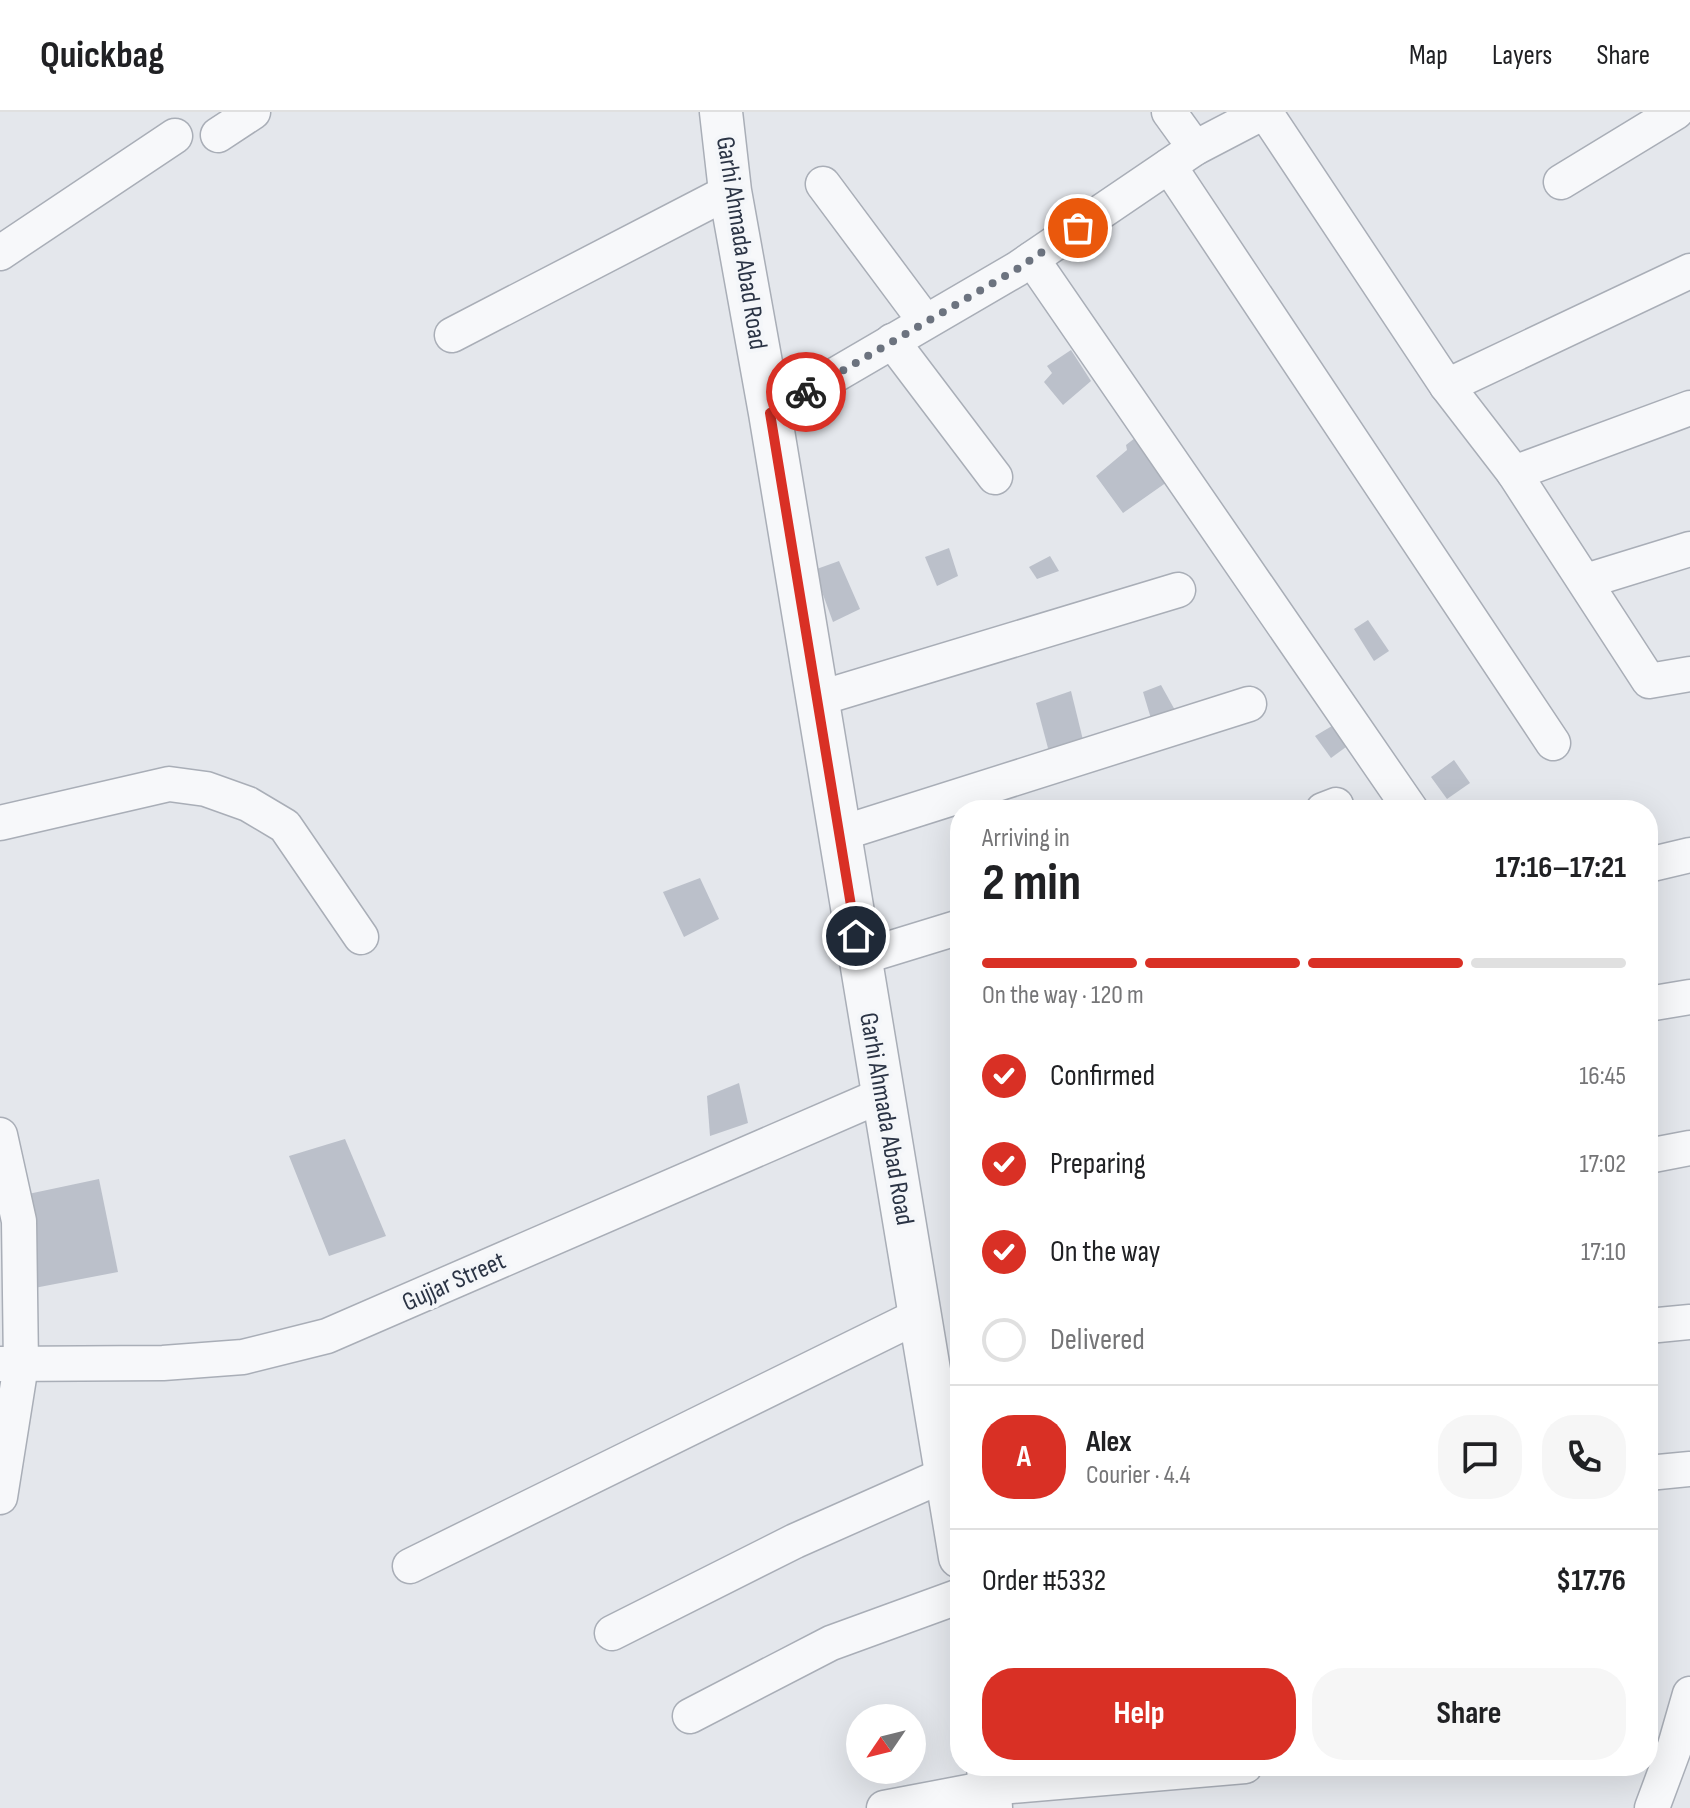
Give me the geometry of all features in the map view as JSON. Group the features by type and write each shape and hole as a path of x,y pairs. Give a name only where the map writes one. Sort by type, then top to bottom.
{"street":[{"path":"218,135 253,112"},
{"name":"Garhi Ahmada Abad Road","path":"721,112 730,191 770,413 950,1496"},
{"path":"1169,112 1182,157 1553,743"},
{"path":"770,413 1032,259 1182,157 1264,112 1447,386 1514,473 1649,681 1690,674"},
{"path":"1561,182 1655,118"},
{"path":"0,253 175,136"},
{"path":"823,184 925,321"},
{"path":"452,335 730,191"},
{"path":"1032,259 1404,800"},
{"path":"1447,386 1690,271"},
{"path":"892,341 995,477"},
{"path":"1514,473 1690,408"},
{"path":"1586,581 1690,549"},
{"path":"817,699 1178,590"},
{"path":"839,834 1249,704"},
{"path":"0,823 169,784 206,789 248,804 285,826 361,937"},
{"path":"1658,863 1690,855"},
{"path":"859,958 950,930"},
{"path":"1658,1002 1690,997"},
{"name":"Gujjar Street","path":"11,1365 163,1363 243,1357 327,1336 882,1095"},
{"path":"0,1135 19,1221 0,1497"},
{"path":"1658,1154 1690,1148"},
{"path":"410,1566 920,1315"},
{"path":"1658,1325 1690,1322"},
{"path":"1658,1472 1690,1469"},
{"path":"612,1633 795,1541 946,1474"},
{"path":"690,1716 831,1643 950,1600"},
{"path":"1658,1767 1661,1747 1690,1696"},
{"path":"884,1808 989,1787 1123,1776"},
{"path":"1652,1808 1657,1776"}],"building":[{"path":"1071,350 1091,381 1063,405 1044,382 1052,373 1047,366"},
{"path":"1135,438 1167,482 1123,513 1096,476 1127,450 1126,445"},
{"path":"949,548 958,576 937,586 925,557"},
{"path":"1050,556 1059,571 1037,579 1029,567"},
{"path":"839,561 860,609 833,622 814,570"},
{"path":"1368,620 1389,651 1374,661 1354,629"},
{"path":"1161,685 1176,712 1152,722 1143,692"},
{"path":"1071,691 1083,740 1049,752 1036,703"},
{"path":"1332,726 1346,747 1331,758 1315,736"},
{"path":"1454,760 1470,783 1447,799 1431,777"},
{"path":"700,878 719,919 684,937 663,892"},
{"path":"739,1083 748,1123 710,1136 707,1096"},
{"path":"345,1139 386,1236 329,1256 289,1156"},
{"path":"99,1179 118,1272 29,1289 14,1197"}],"way so far":[{"path":"806,392 1017,269 1078,228"}],"route":[{"path":"806,392 770,413 856,936"}]}
